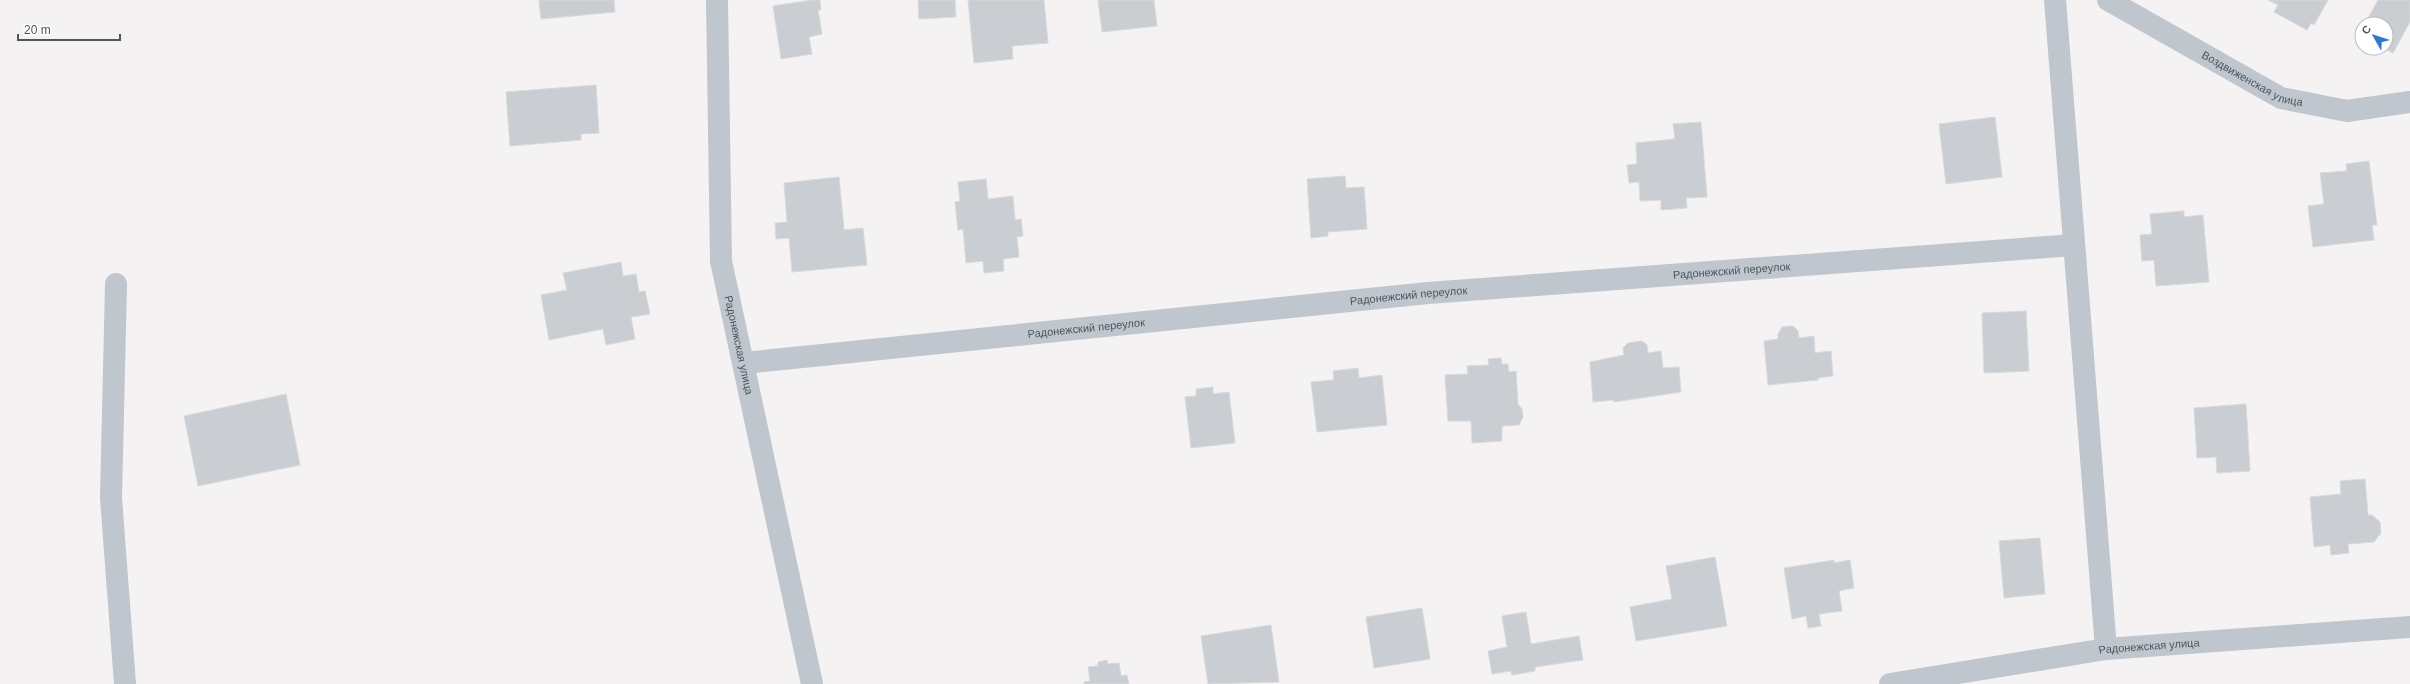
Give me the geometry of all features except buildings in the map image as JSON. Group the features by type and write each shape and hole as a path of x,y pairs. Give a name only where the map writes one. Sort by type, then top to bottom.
{"street":[{"name":"Радонежская улица","path":"717,0 721,262 812,684"},
{"path":"2055,0 2106,649"},
{"name":"Воздвиженская улица","path":"2108,0 2281,98 2347,111 2410,102"},
{"name":"Радонежский переулок","path":"744,363 1428,293 2074,245"},
{"path":"116,284 111,498 125,684"},
{"name":"Радонежская улица","path":"1890,684 2106,649 2410,627"}]}
